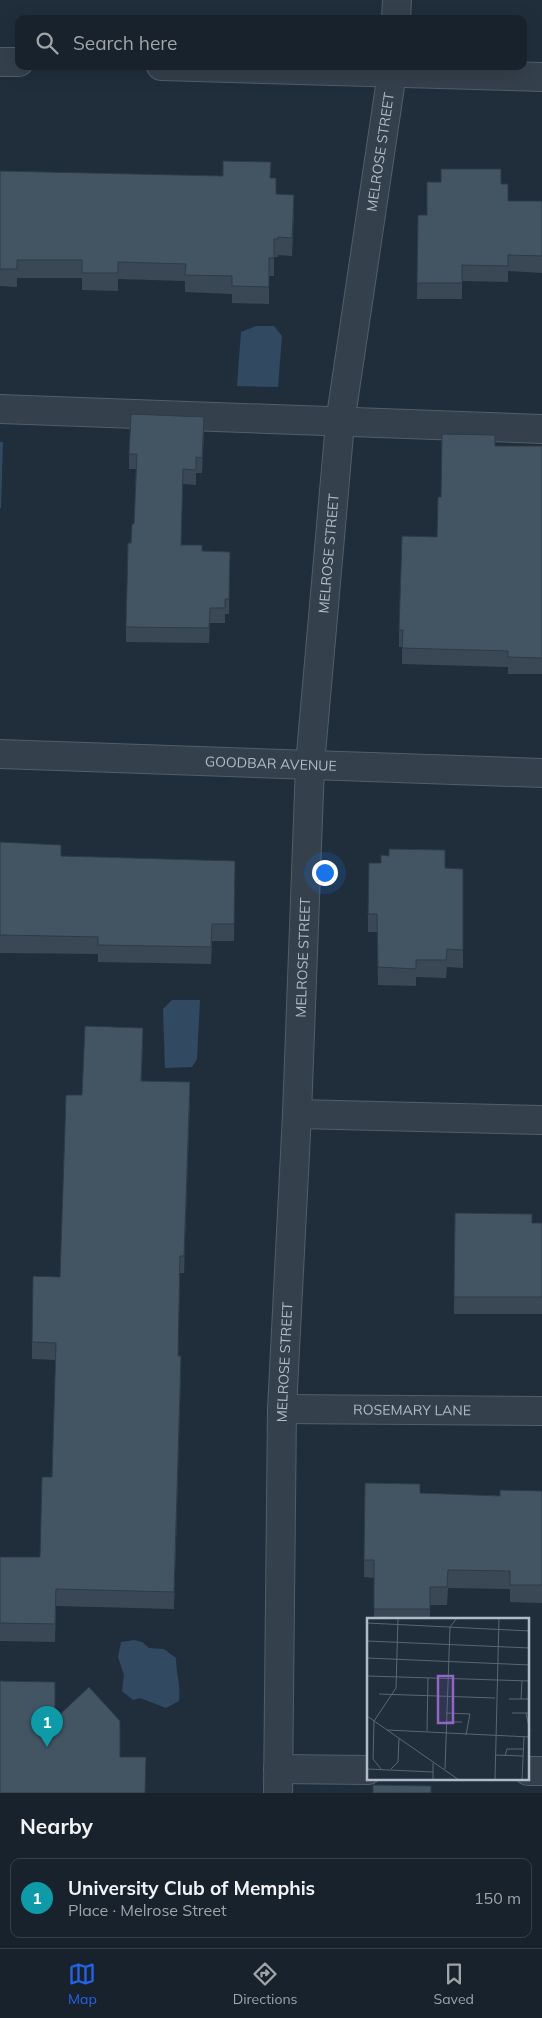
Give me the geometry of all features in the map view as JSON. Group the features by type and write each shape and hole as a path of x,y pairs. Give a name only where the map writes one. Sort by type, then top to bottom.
{"street":[{"path":"396,15 397,0"},
{"path":"0,62 15,62"},
{"name":"MELROSE STREET","path":"278,1781 282,1409 297,1114 310,765 340,423 393,70"},
{"path":"412,70 542,77"},
{"path":"0,409 542,429"},
{"name":"GOODBAR AVENUE","path":"0,754 542,773"},
{"path":"297,1114 542,1120"},
{"name":"ROSEMARY LANE","path":"282,1409 542,1411"},
{"path":"278,1781 367,1770"}],"water":[{"path":"256,326 274,326 282,336 278,387 237,386 241,332"},
{"path":"0,442 3,442 1,508 0,508"},
{"path":"172,1000 200,1000 197,1059 192,1067 165,1068 163,1009"},
{"path":"134,1640 142,1642 149,1648 164,1649 176,1658 179,1701 166,1708 140,1698 133,1700 122,1691 124,1675 118,1657 121,1642"}],"building":[{"path":"223,161 271,162 270,178 276,178 276,194 294,195 292,238 278,237 278,239 274,239 274,258 269,258 269,287 232,286 232,276 185,275 186,264 118,262 118,273 82,273 82,260 17,260 17,269 0,269 0,171 223,176"},
{"path":"441,169 501,169 501,184 508,184 508,201 542,201 542,256 508,255 508,266 462,265 462,283 417,283 418,215 427,215 427,182 441,182"},
{"path":"131,414 204,417 202,458 196,457 196,470 183,469 181,545 202,545 202,551 230,552 229,599 225,599 225,608 210,608 209,628 126,627 128,543 131,543 132,524 134,524 137,454 129,454"},
{"path":"442,434 495,435 495,446 542,446 542,658 508,657 508,651 402,648 403,630 399,630 402,536 437,537 438,497 441,497"},
{"path":"0,842 61,845 61,856 235,861 234,924 212,924 211,947 98,945 98,937 0,935"},
{"path":"389,849 445,850 445,868 463,869 463,950 447,949 446,960 416,960 416,969 378,967 377,914 368,914 369,863 381,863 381,855 389,856"},
{"path":"85,1026 143,1028 141,1081 190,1082 184,1256 180,1256 178,1356 181,1356 174,1592 56,1589 55,1624 0,1623 0,1557 40,1557 42,1477 52,1477 56,1343 32,1342 33,1276 60,1277 66,1095 82,1095"},
{"path":"455,1213 532,1214 532,1223 542,1223 542,1297 454,1297"},
{"path":"365,1483 420,1484 420,1493 500,1496 500,1490 542,1491 542,1585 510,1585 510,1571 448,1570 447,1587 430,1587 430,1609 374,1609 374,1560 364,1560"},
{"path":"0,1681 55,1682 55,1719 89,1687 120,1721 120,1757 146,1757 145,1793 0,1793"},
{"path":"373,1785 431,1786 431,1793 373,1793"}],"place":[{"name":"University Club of Memphis","path":"47,1747"}]}
